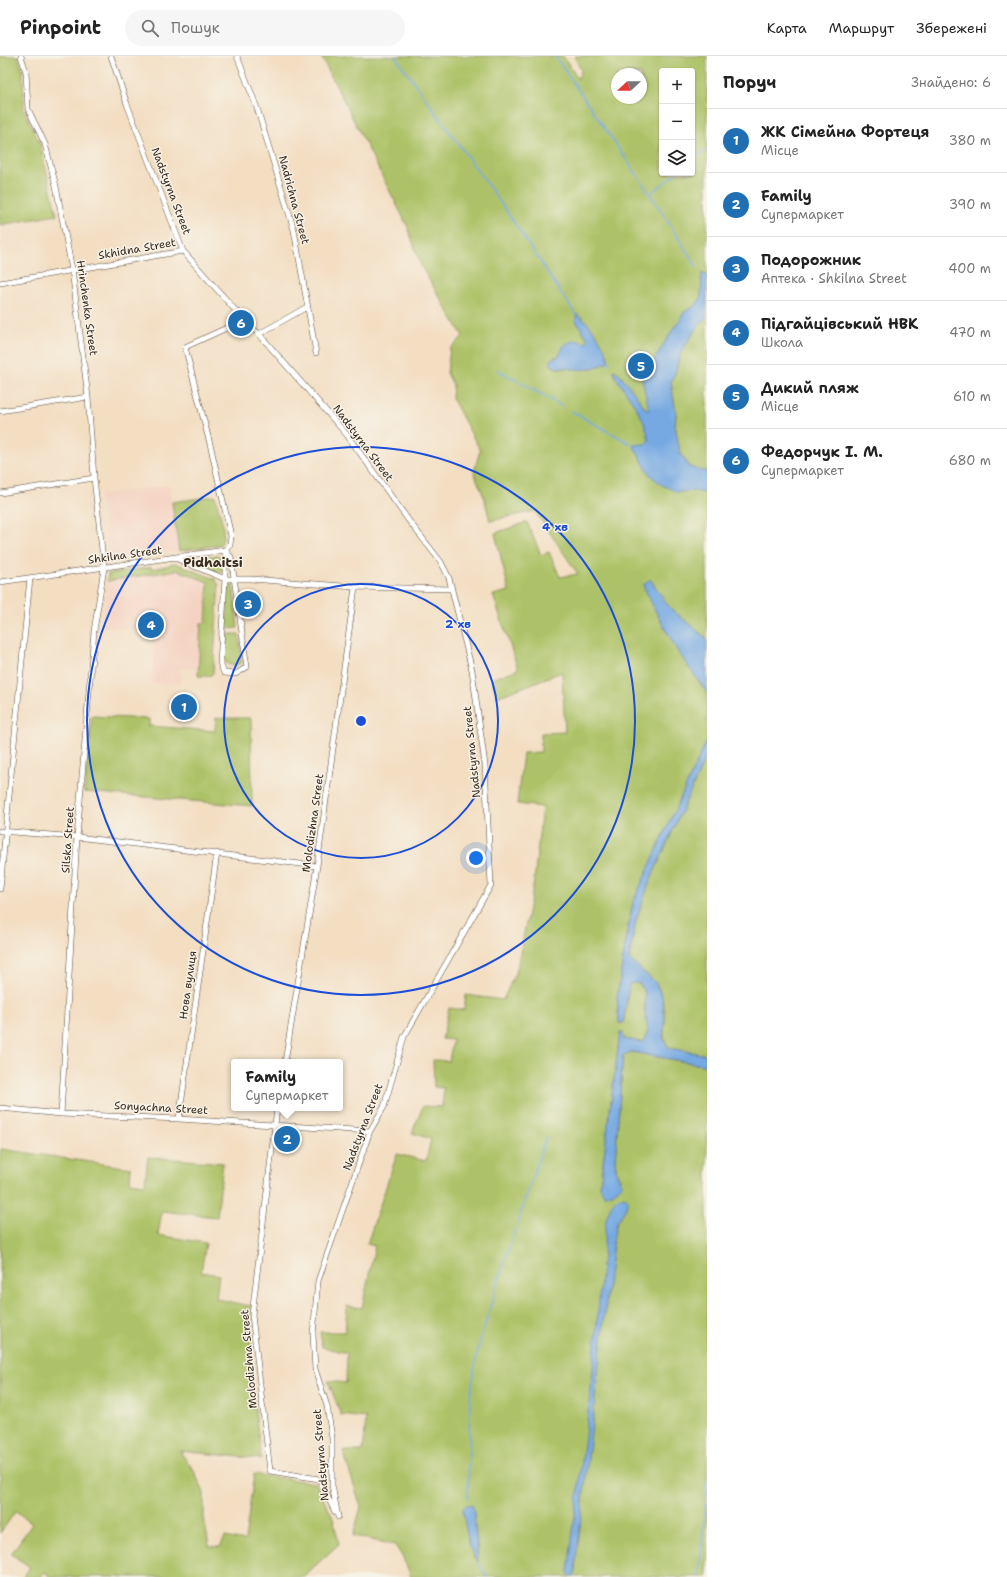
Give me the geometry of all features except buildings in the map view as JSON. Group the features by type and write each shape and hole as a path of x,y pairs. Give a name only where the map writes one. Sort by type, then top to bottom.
{"street":[{"name":"Hrinchenka Street","path":"21,56 26,72 28,109 46,144 72,270 88,397 94,478 104,568"},
{"name":"Nadstyrna Street","path":"112,56 130,111 183,251 348,435 409,522 441,562 449,578 472,670 485,765 491,885 404,1037 384,1107 370,1131 318,1281 313,1334 315,1369 327,1406 332,1438 332,1485 338,1517"},
{"name":"Nadrichna Street","path":"237,56 257,108 294,230 316,353"},
{"name":"Skhidna Street","path":"0,283 183,251"},
{"path":"259,334 307,306"},
{"path":"225,550 231,558 235,578 247,666 236,674 224,673 220,663 225,579 225,550 230,545 231,536 211,448 185,347 244,320"},
{"path":"0,411 88,397"},
{"path":"0,493 94,478"},
{"name":"Shkilna Street","path":"0,582 225,550"},
{"path":"175,558 225,579 235,578 355,586 452,589"},
{"name":"Silska Street","path":"61,1114 77,837 94,631 104,568"},
{"path":"0,889 2,831 30,578"},
{"name":"Molodizhna Street","path":"286,1059 318,866 355,586"},
{"path":"2,831 77,837 318,866"},
{"name":"Нова вулиця","path":"179,1119 217,853"},
{"name":"Sonyachna Street","path":"0,1108 61,1114 179,1119 370,1131"},
{"name":"Molodizhna Street","path":"277,1111 252,1315 270,1471 319,1479 338,1517"}],"shaded area":[{"path":"169,485 179,551 118,561 117,557 109,558 100,495"},
{"path":"178,570 208,582 206,623 201,623 198,669 180,668 180,683 152,683 155,631 102,627 107,581"}],"green space":[{"path":"0,56 18,56 23,72 24,110 40,144 57,215 0,225"},
{"path":"321,56 563,56 578,79 581,70 574,56 707,56 707,276 706,275 701,279 702,290 700,299 694,306 684,312 642,379 694,491 707,493 707,639 670,608 650,580 643,585 678,652 707,693 707,740 633,902 617,997 619,1023 623,1023 629,984 640,984 645,993 645,1011 648,1031 645,1041 641,1042 624,1039 623,1033 620,1033 600,1186 622,1184 617,1174 615,1161 623,1055 632,1052 707,1066 707,1577 411,1577 402,1556 395,1545 353,1536 361,1507 343,1451 363,1451 366,1418 341,1415 328,1381 346,1383 347,1353 322,1347 320,1332 345,1332 347,1306 362,1308 375,1246 367,1244 397,1154 426,1161 431,1139 412,1133 423,1106 442,1107 444,1088 434,1087 433,1060 449,1061 453,1040 442,1039 449,1008 464,1010 466,995 503,1000 517,969 534,882 542,807 517,804 523,753 541,752 541,733 565,732 562,672 497,697 492,679 518,669 493,595 509,591 495,533 527,522 541,555 549,552 560,577 578,574 535,511 490,521 484,497 474,472 480,450 452,398 453,385 447,373 450,349 463,336 421,266 407,225","holes":["576,321 609,362 572,369 555,368 554,357 559,356 575,340 586,343 588,339","463,1509 477,1539 474,1559 468,1538"]},
{"path":"707,317 707,472 689,467 680,452 675,425 676,414 671,382 681,352 699,325"},
{"path":"215,496 223,529 222,541 220,545 179,551 172,502"},
{"path":"217,555 223,559 223,570 219,573 193,561 193,559"},
{"path":"175,563 215,579 219,585 213,673 210,676 198,676 201,623 206,623 208,582 178,570 107,581 108,574 151,567 152,569"},
{"path":"229,584 233,584 238,628 226,629"},
{"path":"226,634 239,634 242,662 238,664 231,665 224,661"},
{"path":"92,716 149,719 149,726 215,731 216,718 251,718 252,806 84,792"},
{"path":"707,755 707,1055 669,1048 665,1041 664,1035 665,1010 661,992 652,979 629,960 636,920 650,881"},
{"path":"1,1149 131,1168 130,1182 145,1184 148,1157 223,1163 217,1217 162,1211 158,1235 206,1243 201,1272 219,1275 216,1299 251,1306 250,1367 261,1459 180,1451 194,1471 204,1493 204,1518 209,1546 220,1547 225,1537 245,1541 254,1474 316,1483 333,1518 339,1544 303,1577 50,1577 45,1573 41,1577 23,1577 30,1567 11,1554 32,1524 16,1511 0,1533"}],"sand":[{"path":"641,353 654,362 642,379 629,370"}],"water":[{"path":"702,273 707,276 707,317 699,325 681,352 671,382 676,414 675,425 680,452 689,467 707,472 707,493 694,491 677,492 662,485 650,475 633,445 645,444 649,440 647,431 640,414 615,376 614,370 620,374 646,409 649,410 642,379 684,312 699,301 701,296"},
{"path":"576,314 586,322 597,335 605,349 609,362 584,370 551,365 551,359 559,356 564,345 575,340 586,343 588,339 576,321"},
{"path":"650,579 670,608 707,639 707,693 678,652 655,610 643,585"},
{"path":"707,740 707,755 650,881 636,920 629,959 655,982 662,996 665,1020 663,1038 669,1048 707,1055 707,1066 632,1052 623,1055 615,1161 617,1174 622,1184 614,1192 604,1195 600,1186 620,1033 623,1033 624,1039 641,1042 645,1041 648,1031 645,1011 645,993 640,984 629,984 623,1023 619,1023 617,997 633,902"},
{"path":"625,1196 628,1200 625,1210 617,1222 614,1235 575,1571 574,1577 570,1577 568,1571 592,1380 606,1220 614,1201"},
{"path":"466,1505 472,1505 474,1510 478,1562 469,1545 463,1509"}],"waterway":[{"path":"395,56 503,206 576,315"},
{"path":"555,56 650,194 697,267"},
{"path":"695,159 707,150"},
{"path":"650,194 673,176"},
{"path":"498,370 562,406"},
{"path":"571,411 633,445"},
{"path":"468,1498 470,1398 477,1353 495,1291 546,1137"},
{"path":"699,1577 707,1481"},
{"path":"478,1562 487,1577"}],"place":[{"name":"Федорчук І. М.","path":"241,323"},
{"name":"Дикий пляж","path":"641,366"},
{"name":"Подорожник","path":"248,604"},
{"name":"Підгайцівський НВК","path":"151,625"},
{"name":"ЖК Сімейна Фортеця","path":"184,707"},
{"name":"Family","path":"287,1139"}],"district":[{"name":"Pidhaitsi","path":"213,562"}]}
